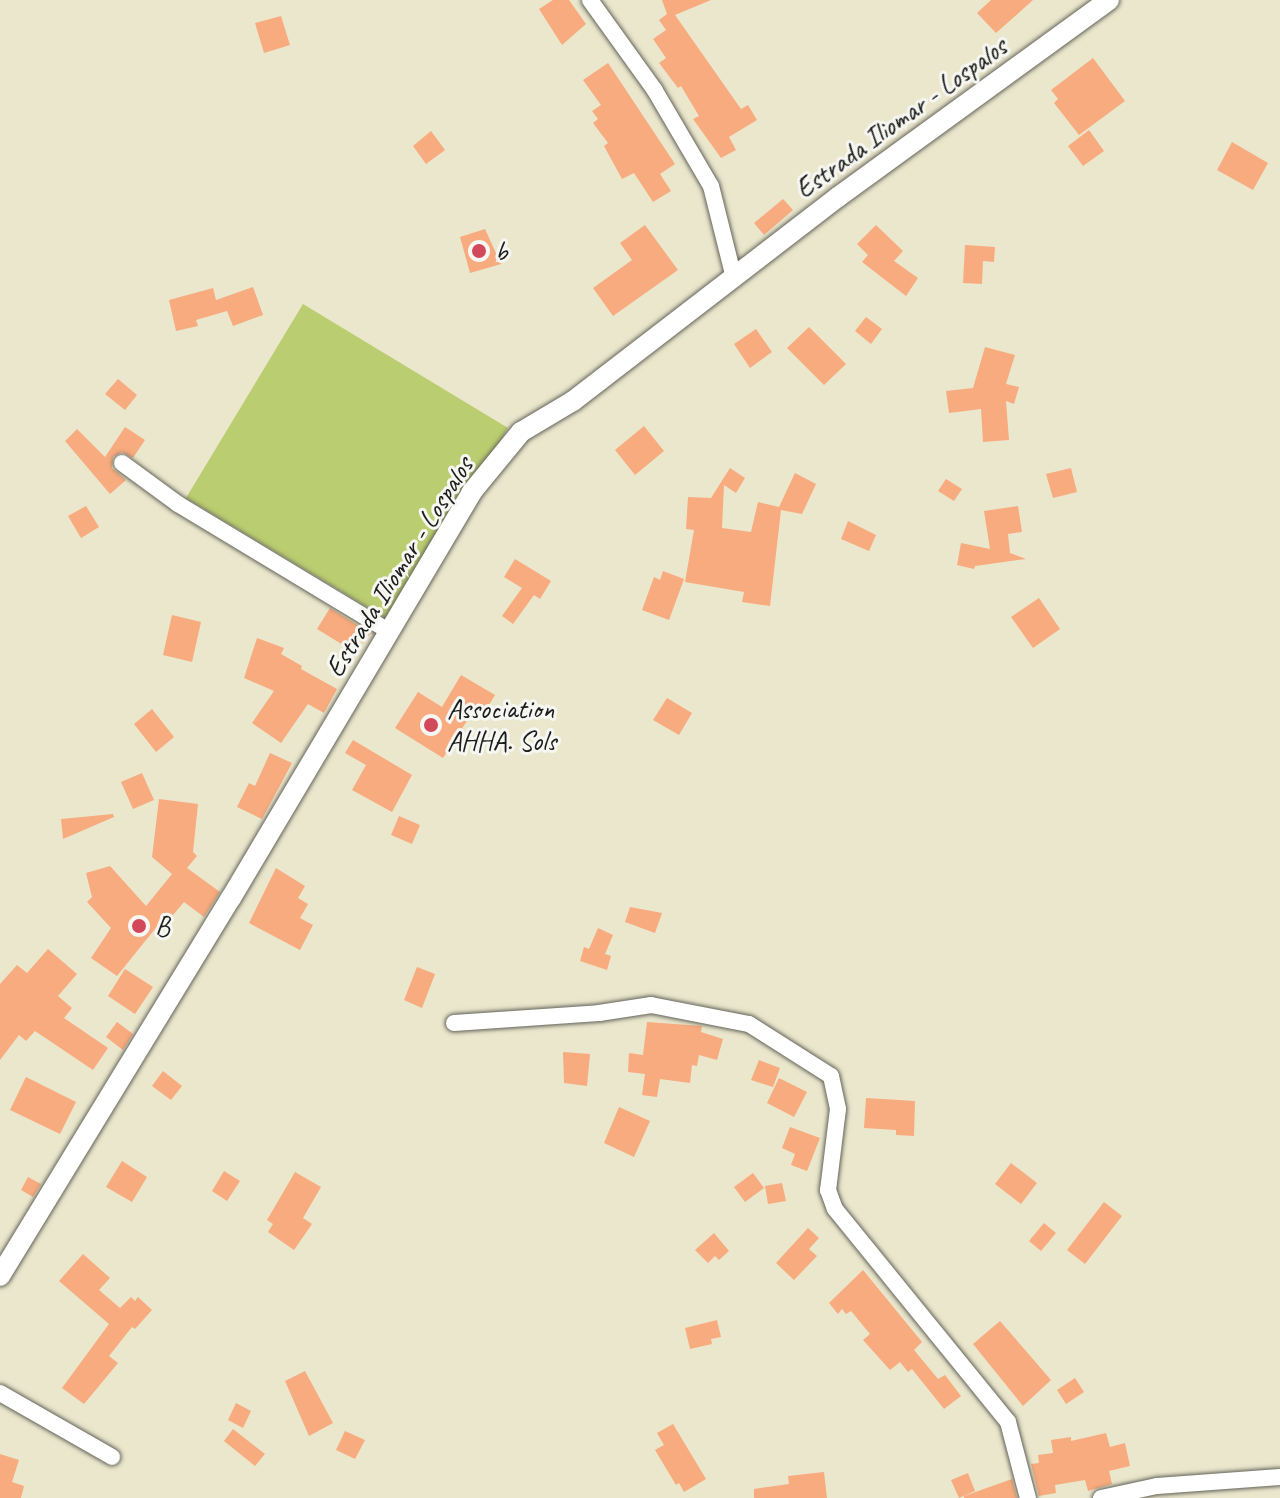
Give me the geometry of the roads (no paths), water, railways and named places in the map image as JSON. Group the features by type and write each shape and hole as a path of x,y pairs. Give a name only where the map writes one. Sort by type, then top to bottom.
{"street":[{"path":"590,0 654,89 711,186 734,278"},
{"name":"Estrada Iliomar - Lospalos","path":"0,1276 471,493 521,432 573,401 838,197 1109,0"},
{"path":"122,463 178,504 390,632"},
{"path":"454,1023 599,1013 651,1005 749,1024 831,1076 838,1109 828,1190 835,1209 1008,1422 1028,1498"},
{"path":"0,1393 112,1457"},
{"path":"1101,1498 1157,1486 1280,1477"}],"place":[{"name":"b","path":"479,251"},
{"name":"Association AHHA. Sols","path":"431,725"},
{"name":"B","path":"139,926"}]}
